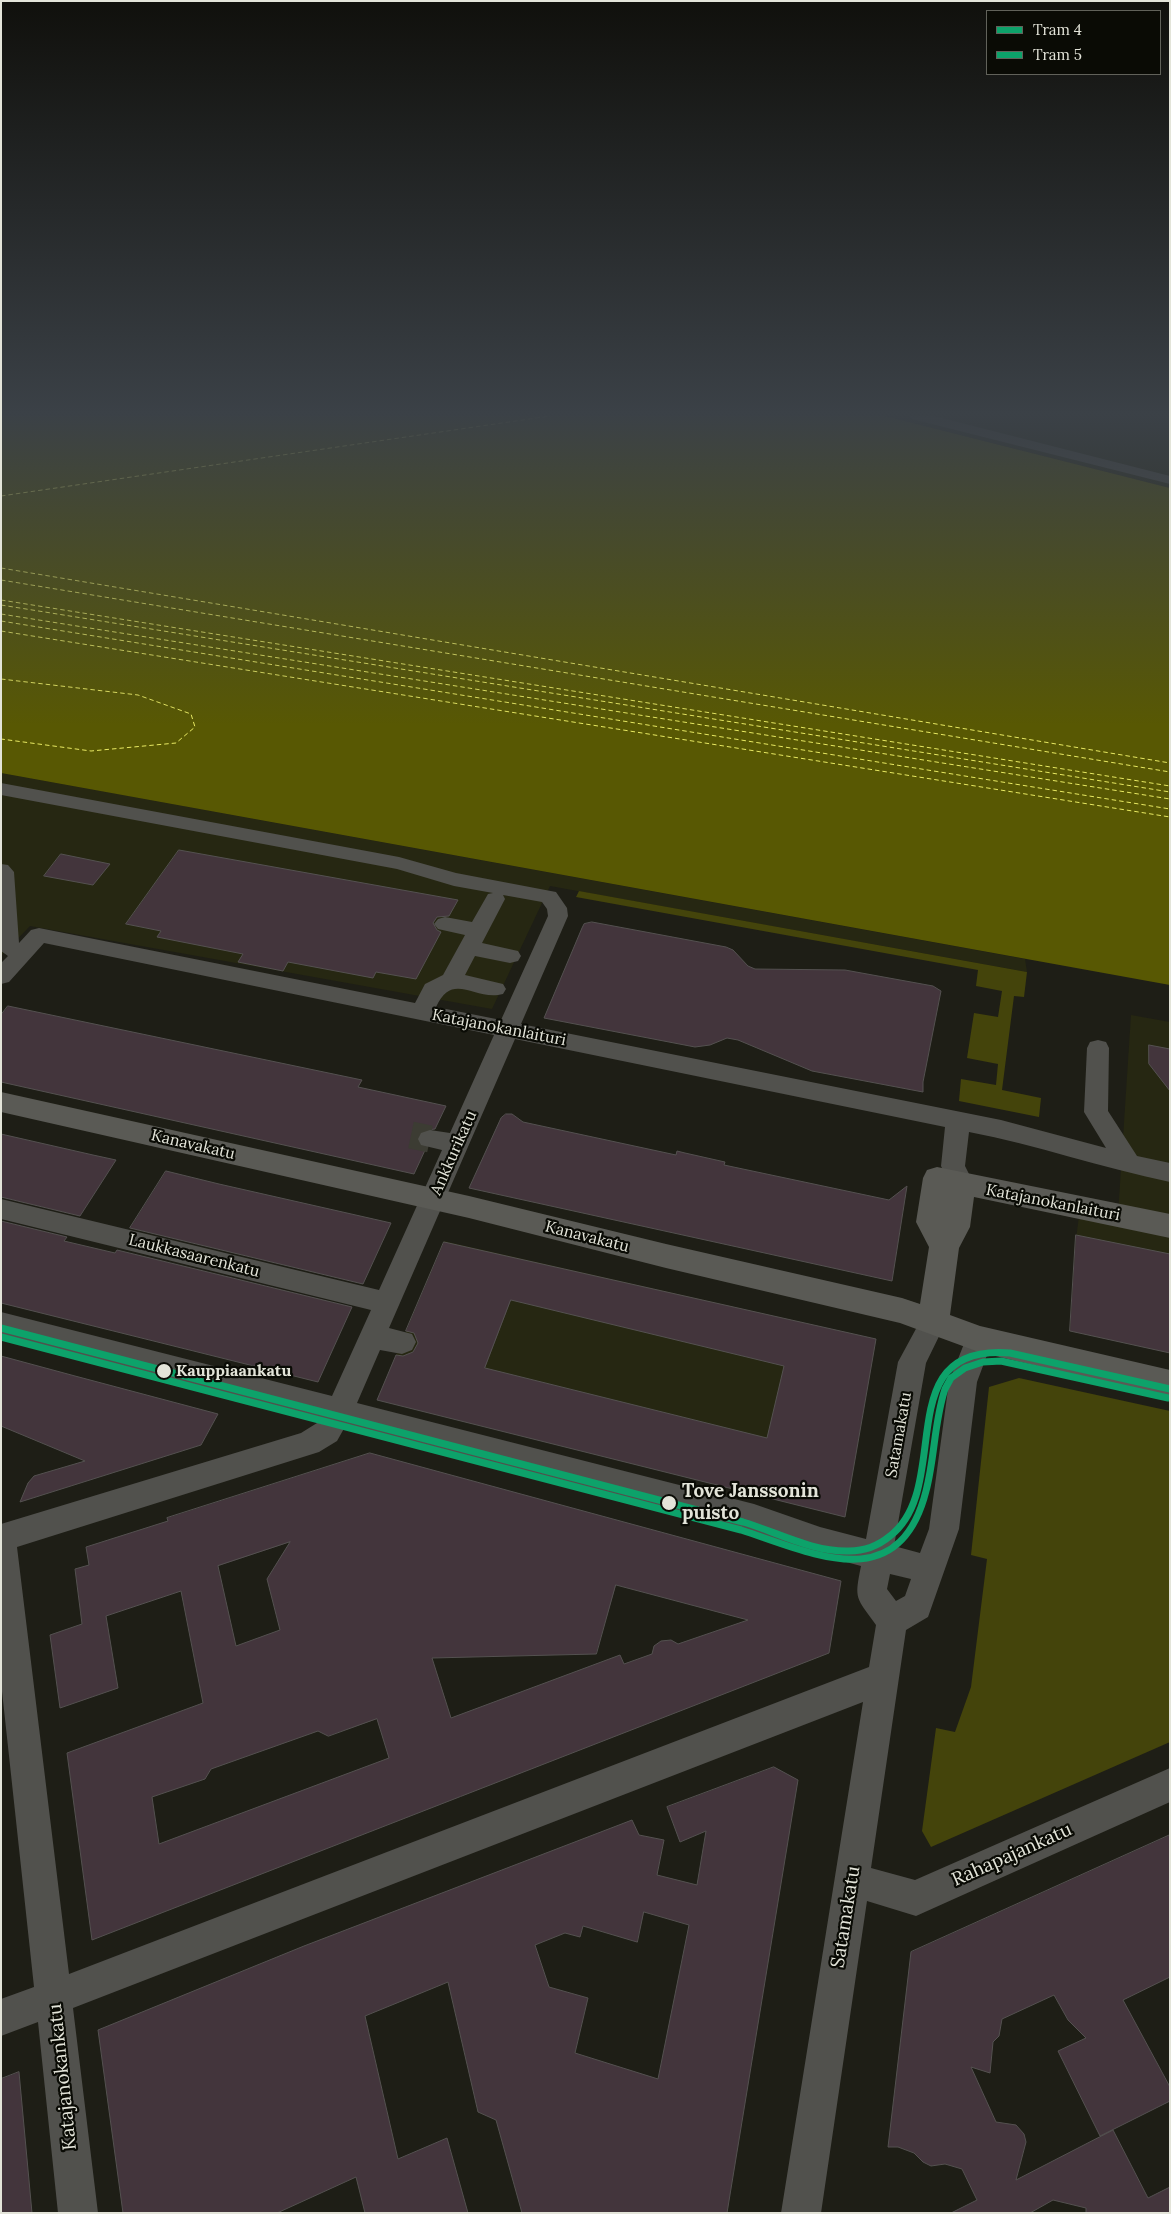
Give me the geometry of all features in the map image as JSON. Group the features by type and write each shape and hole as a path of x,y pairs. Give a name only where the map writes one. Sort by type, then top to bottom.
{"main road":[{"name":"Kanavakatu","path":"1,1102 433,1199 676,1259 902,1311 979,1340 1170,1384"},
{"name":"Katajanokanlaituri","path":"951,1176 1170,1226"},
{"name":"Satamakatu","path":"932,1322 944,1247 955,1227 951,1176"}],"street":[{"name":"Ankkurikatu","path":"1,789 375,858 454,879 549,896 557,908 558,916 509,1030 339,1410"},
{"path":"422,1013 433,989 451,980 495,900"},
{"path":"445,924 510,956"},
{"name":"Katajanokanlaituri","path":"20,955 39,935 1001,1129 1129,1164 1170,1173"},
{"path":"2,974 20,955"},
{"path":"451,980 495,989"},
{"path":"1098,1048 1096,1112 1129,1164"},
{"path":"951,1176 958,1121"},
{"path":"430,1139 458,1144"},
{"name":"Laukkasaarenkatu","path":"1,1210 386,1303"},
{"name":"Satamakatu","path":"801,2213 892,1621 871,1593 912,1362 932,1322"},
{"path":"1,1323 754,1518 820,1541 930,1570"},
{"path":"371,1337 402,1342"},
{"path":"892,1621 917,1606 944,1529 963,1382 979,1340"},
{"path":"1,1539 319,1439 327,1432 339,1410"},
{"name":"Katajanokankatu","path":"1,1539 78,2213"},
{"path":"1,2018 883,1678"},
{"name":"Rahapajankatu","path":"852,1879 907,1897 916,1898 1170,1785"}],"lane":[{"path":"1,870 4,872 8,945 20,955"}],"shaded area":[{"path":"1,519 1170,519 1170,985 1,773"},
{"path":"1,773 1025,959 1027,972 550,886 492,1009 30,926 1,956"},
{"path":"579,891 1027,972 1024,997 1014,996 1002,1090 1041,1098 1039,1117 959,1101 961,1079 996,1085 998,1064 967,1058 974,1013 998,1017 1002,991 976,986 978,970 576,897"},
{"path":"1131,1015 1170,1022 1170,1353 1070,1331 1075,1247 1080,1208 1118,1215"},
{"path":"444,1241 876,1339 845,1517 377,1400"},
{"path":"1019,1378 1170,1411 1170,1742 931,1847 922,1831 936,1728 955,1732 971,1687 987,1559 971,1555 989,1387"}],"building":[{"path":"179,850 458,900 449,916 437,917 433,923 437,930 441,932 416,979 376,972 373,978 288,962 283,971 238,962 243,954 157,937 161,931 126,924"},
{"path":"61,854 110,864 93,885 44,876"},
{"path":"592,922 726,947 733,950 748,966 755,969 845,970 933,986 941,991 923,1082 923,1092 812,1071 738,1040 727,1038 710,1045 695,1047 544,1018 584,924"},
{"path":"8,1006 362,1080 358,1087 446,1106 435,1129 420,1131 416,1138 419,1146 426,1148 414,1174 1,1082 1,1015"},
{"path":"1149,1045 1170,1049 1170,1091 1149,1064"},
{"path":"506,1114 512,1114 523,1122 676,1155 677,1151 725,1162 724,1165 889,1200 907,1186 892,1281 469,1188 501,1118"},
{"path":"1,1134 116,1160 80,1216 1,1197"},
{"path":"166,1171 391,1223 363,1284 130,1228"},
{"path":"1,1221 67,1237 64,1241 115,1253 117,1250 352,1307 318,1382 1,1303"},
{"path":"1076,1235 1170,1254 1170,1353 1070,1331"},
{"path":"444,1242 876,1339 845,1517 377,1400 396,1355 403,1356 413,1352 418,1343 414,1333 406,1331","holes":["511,1300 784,1366 767,1438 485,1368"]},
{"path":"1,1356 218,1414 201,1445 20,1502 28,1483 34,1476 85,1461 1,1426"},
{"path":"370,1453 841,1581 829,1653 92,1940 67,1753 203,1703 181,1591 106,1616 118,1688 60,1708 50,1635 82,1624 75,1569 89,1565 86,1547 168,1521 167,1518","holes":["290,1542 267,1579 280,1630 236,1646 218,1566","616,1585 748,1620 678,1644 671,1640 661,1641 654,1646 652,1654 624,1664 620,1655 451,1718 432,1658 596,1654","377,1719 389,1758 159,1844 152,1797 205,1779 211,1769 318,1731 328,1736"]},
{"path":"774,1767 798,1780 727,2213 522,2213 496,2120 478,2112 448,1982 365,2016 398,2159 447,2138 468,2213 365,2213 356,2177 277,2213 123,2213 98,2030 304,1946 632,1820 639,1835 664,1840 657,1875 697,1885 706,1831 680,1842 667,1807","holes":["644,1912 689,1925 658,2079 575,2053 588,1998 549,1987 535,1945 565,1933 580,1937 583,1926 637,1942"]},
{"path":"1170,1835 1170,1977 1123,2000 1170,2087 1170,2101 1100,2136 1058,2051 1086,2038 1068,2020 1054,1995 1002,2019 999,2036 993,2042 990,2073 971,2067 996,2122 1016,2125 1024,2134 1026,2142 1016,2180 1113,2130 1148,2198 1170,2187 1170,2213 1086,2213 1086,2208 1053,2200 1030,2213 951,2213 977,2200 962,2169 945,2164 931,2166 923,2162 914,2153 898,2147 888,2147 911,1952"},
{"path":"19,2072 32,2213 1,2213 1,2079"}],"ferry route":[{"path":"1,568 1170,763"},
{"path":"1,580 1170,772"},
{"path":"1,600 1170,786"},
{"path":"1,605 1170,792"},
{"path":"1,614 1170,799"},
{"path":"1,621 1170,809"},
{"path":"1,631 1170,817"},
{"path":"1,679 138,695 191,714 195,727 176,743 91,751 1,739"}],"tunnel":[{"path":"411,1135 430,1139"}],"tram line":[{"name":"4","path":"1,1328 743,1522 803,1543 841,1551 861,1550 881,1543 900,1528 912,1509 919,1487 929,1413 936,1390 947,1370 958,1362 972,1356 999,1352 1010,1353 1170,1389"},
{"name":"5","path":"1,1337 741,1530 816,1556 842,1560 870,1557 892,1548 908,1533 918,1514 926,1492 940,1407 945,1389 951,1378 965,1368 983,1362 1010,1362 1168,1398"}],"place":[{"name":"Kauppiaankatu","path":"164,1371"},
{"name":"Tove Janssonin puisto","path":"669,1503"}]}
